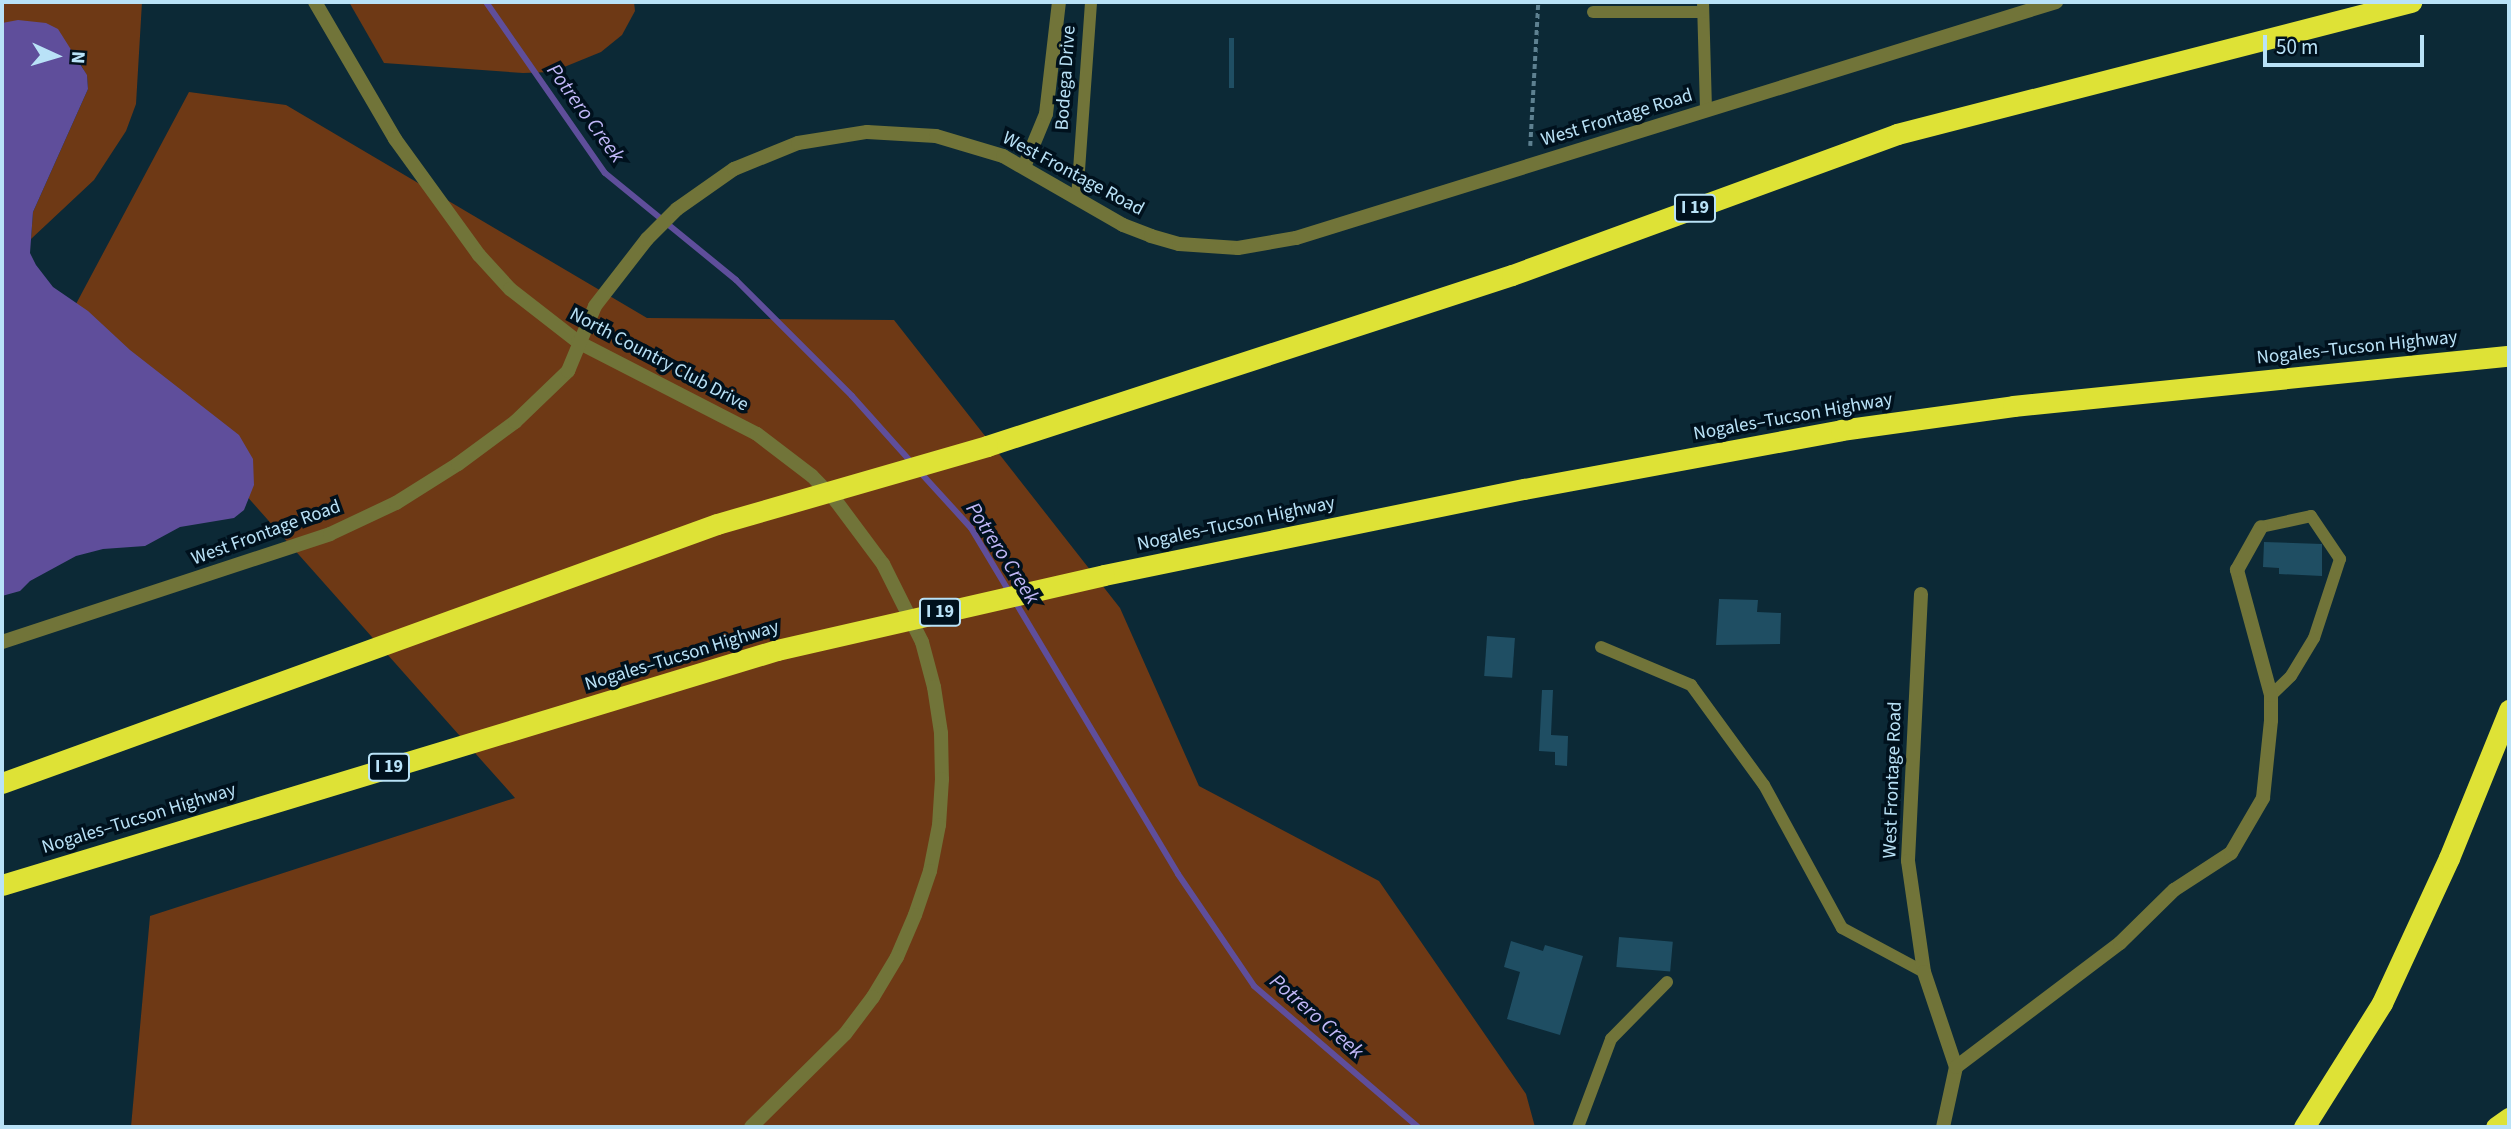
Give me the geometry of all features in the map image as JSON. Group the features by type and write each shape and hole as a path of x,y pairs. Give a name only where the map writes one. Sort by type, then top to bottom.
{"highway":[{"name":"I 19","path":"2,783 718,524 987,446 1512,275 1897,134 2412,2"},
{"name":"Nogales–Tucson Highway","path":"2,884 777,650 1104,575 1510,492 1841,430 2013,406 2509,356"},
{"path":"2304,1127 2382,1003 2449,858 2509,710"},
{"path":"2496,1127 2509,1118"}],"street":[{"name":"North Country Club Drive","path":"315,2 395,139 479,255 510,289 578,342 757,434 786,454 836,501 883,564 922,642 936,698 942,779 939,825 930,871 901,947 873,997 845,1034 751,1127"},
{"path":"1024,167 1046,114 1059,2"},
{"name":"West Frontage Road","path":"2,642 330,534 396,503 458,464 515,422 568,371 594,306 647,239 698,193 766,154 821,138 867,132 936,136 970,144 1024,167 1123,225 1151,236 1179,244 1238,248 1296,238 2056,2"},
{"path":"1943,1127 1956,1067 2120,943 2174,890 2231,853 2263,798 2271,695 2237,570 2261,527"},
{"name":"West Frontage Road","path":"1921,594 1908,861 1924,972 1956,1067"}],"lane":[{"name":"Bodega Drive","path":"1077,198 1091,2"},
{"path":"1593,12 1703,7 1706,110"},
{"path":"2261,527 2312,516 2340,559 2314,638 2291,676 2271,695"},
{"path":"1601,647 1690,684 1764,785 1842,928 1924,972"},
{"path":"1578,1127 1611,1040 1667,982"}],"path":[{"path":"1529,165 1538,2"}],"shaded area":[{"path":"2,2 142,2 136,104 126,131 94,180 31,239 33,212 88,89 87,76 80,63 2,23"},
{"path":"349,2 634,2 635,11 622,35 601,52 552,72 523,73 384,63"},
{"path":"18,20 46,23 58,29 87,75 88,89 33,212 30,253 36,265 53,287 88,311 130,350 239,435 253,459 254,485 244,510 234,518 180,527 145,546 103,549 76,556 30,581 20,591 2,596 2,23"},
{"path":"189,92 286,105 647,318 894,320 1120,608 1199,786 1379,881 1526,1094 1535,1127 131,1127 150,916 515,798 76,304"}],"building":[{"path":"1229,38 1234,38 1234,88 1229,88"},
{"path":"2264,542 2322,544 2322,576 2279,574 2279,568 2263,567"},
{"path":"1719,599 1758,600 1757,612 1781,613 1780,644 1716,645"},
{"path":"1487,636 1515,638 1512,678 1484,676"},
{"path":"1542,690 1553,690 1551,735 1568,736 1567,766 1555,765 1555,752 1539,751"},
{"path":"1619,937 1673,942 1670,972 1616,967"},
{"path":"1511,941 1543,951 1545,945 1583,956 1560,1035 1507,1019 1520,972 1504,967"}],"waterway":[{"name":"Potrero Creek","path":"486,2 605,173 736,280 852,396 912,463"},
{"name":"Potrero Creek","path":"919,471 971,528 1178,874 1254,986 1418,1127"}]}
